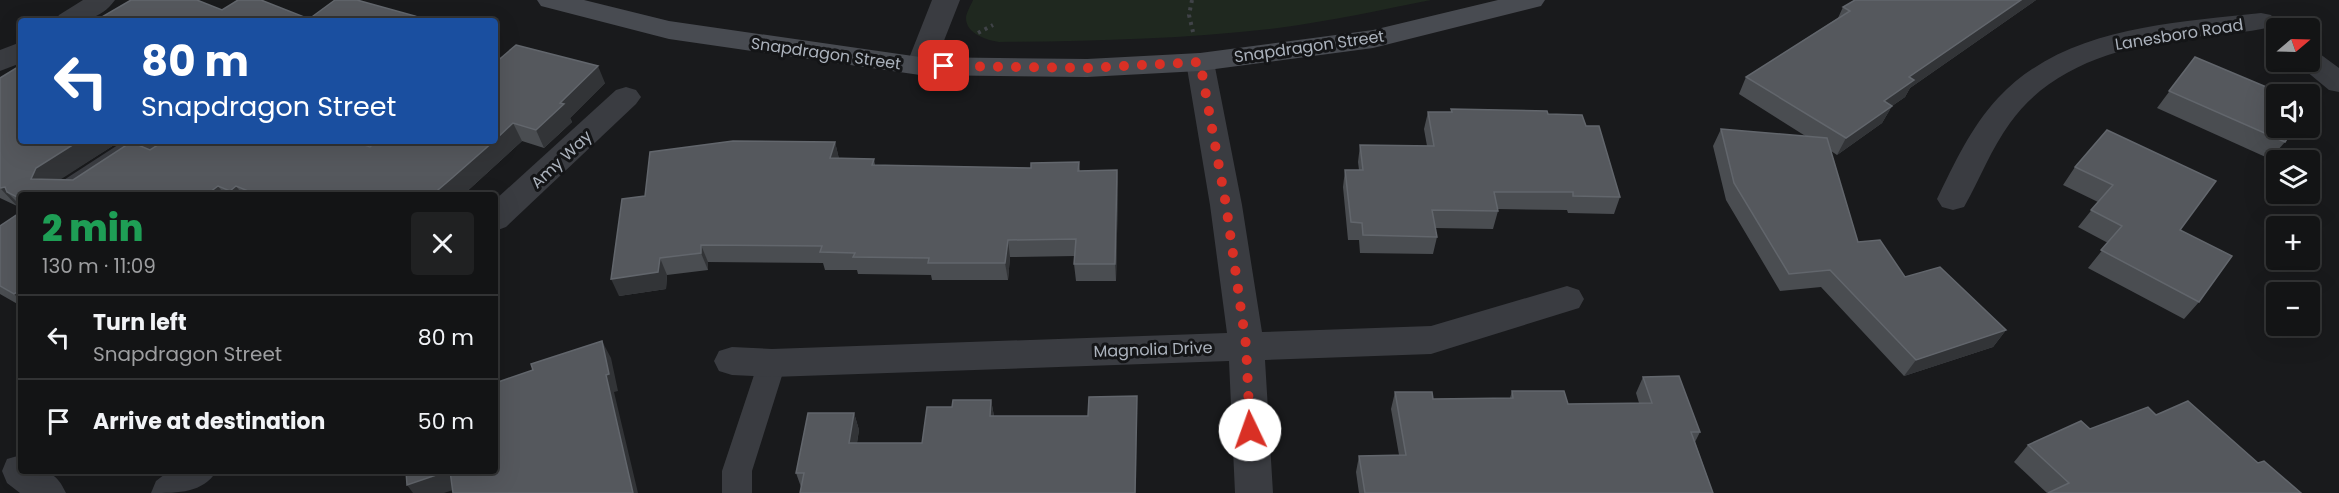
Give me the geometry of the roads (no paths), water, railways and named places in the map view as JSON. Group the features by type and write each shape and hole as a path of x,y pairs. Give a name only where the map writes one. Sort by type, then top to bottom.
{"street":[{"path":"74,18 101,0"},
{"name":"Snapdragon Street","path":"551,0 669,30 920,66 1087,68 1200,62 1373,39 1531,0"},
{"path":"920,66 946,0"},
{"path":"2236,0 2266,25"},
{"name":"Lanesboro Road","path":"1953,199 1976,152 2000,115 2023,90 2054,69 2098,49 2144,36 2266,28"},
{"path":"0,62 18,53"},
{"path":"1200,62 1226,205 1246,345 1254,493"},
{"path":"2320,68 2339,83"},
{"name":"Amy Way","path":"498,216 626,98"},
{"path":"69,192 141,144"},
{"name":"Magnolia Drive","path":"732,361 772,363 1431,340 1567,299"},
{"path":"0,453 18,468"},
{"path":"25,474 47,493"},
{"path":"170,493 194,474"}],"lane":[{"path":"737,493 737,471 772,363"}]}
